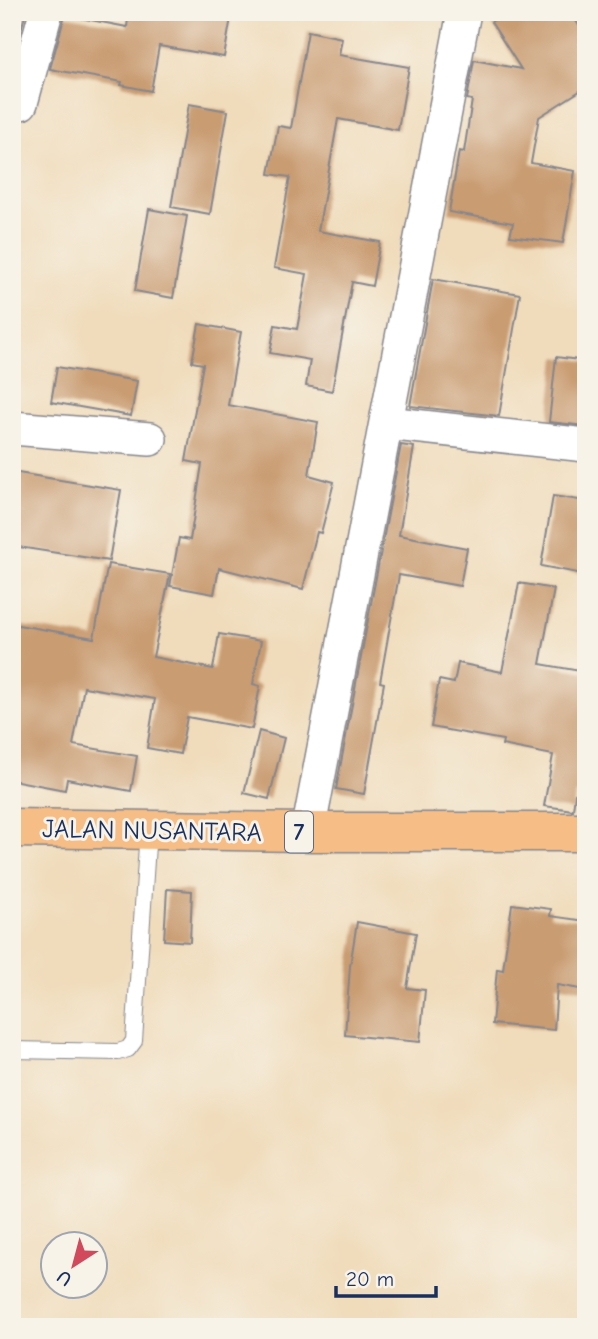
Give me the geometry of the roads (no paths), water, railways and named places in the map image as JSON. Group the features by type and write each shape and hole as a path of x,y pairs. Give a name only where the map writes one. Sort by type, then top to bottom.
{"highway":[{"name":"JALAN NUSANTARA","path":"12,828 586,832"}],"street":[{"path":"21,103 46,12"},
{"path":"309,832 464,12"},
{"path":"386,423 586,446"},
{"path":"12,428 150,439"}],"lane":[{"path":"12,1050 118,1052 128,1049 134,1041 148,830"}]}
